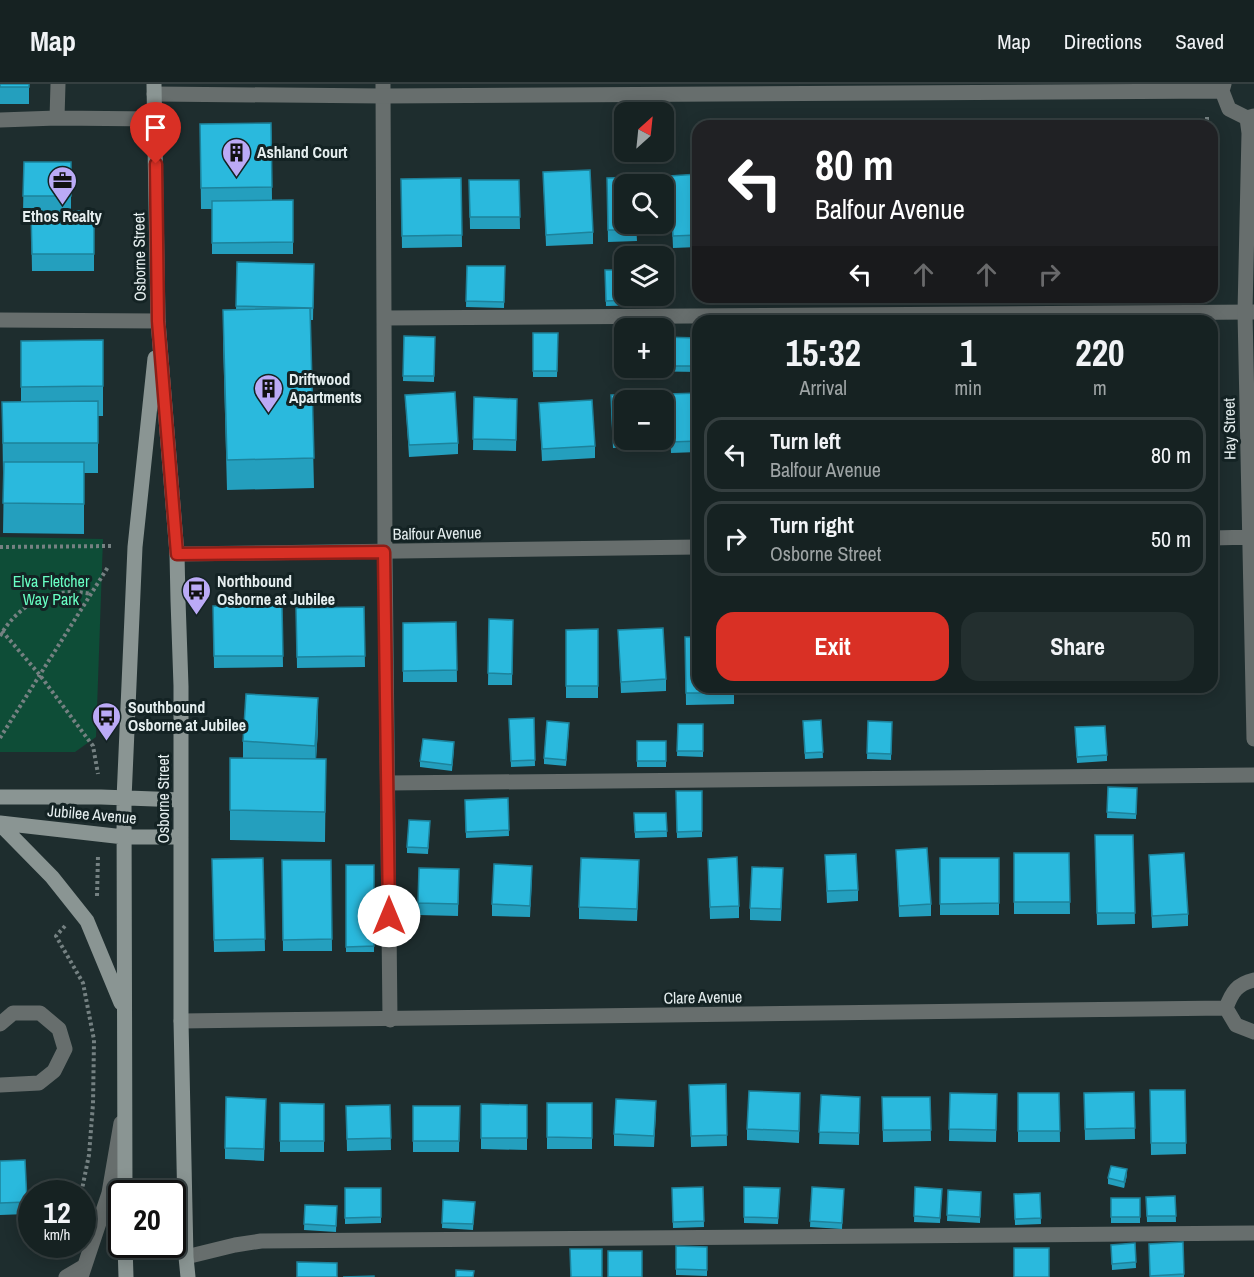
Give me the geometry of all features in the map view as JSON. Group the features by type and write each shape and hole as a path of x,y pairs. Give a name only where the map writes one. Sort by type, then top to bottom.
{"main road":[{"name":"Osborne Street","path":"154,89 158,321 177,554 184,1180"},
{"name":"Osborne Street","path":"125,1180 124,799 135,547 158,321"},
{"name":"Jubilee Avenue","path":"0,797 181,800"},
{"name":"Jubilee Avenue","path":"0,823 124,837 181,837"},
{"path":"0,823 52,877 87,921 123,1009"},
{"name":"Osborne Street","path":"186,1257 188,1277"},
{"path":"125,1258 126,1277"}],"street":[{"path":"57,118 58,84"},
{"path":"154,89 1223,87 1229,109 1250,117"},
{"path":"383,90 384,552 390,1020"},
{"name":"Hay Street","path":"1250,117 1249,312 1254,739"},
{"path":"0,120 155,119"},
{"path":"816,315 1249,312"},
{"path":"384,318 692,316"},
{"path":"0,320 158,321"},
{"path":"1218,538 1251,537"},
{"name":"Balfour Avenue","path":"177,554 692,547"},
{"path":"388,783 1254,775"},
{"path":"1254,967 1254,973"},
{"path":"1254,980 1241,983 1231,993 1226,1008 1236,1025 1254,1032"},
{"name":"Clare Avenue","path":"181,1021 1226,1008"},
{"path":"0,1024 13,1013 40,1012 58,1029 65,1049 54,1071 39,1083 0,1085"},
{"name":"Osborne Street","path":"82,1272 109,1193 123,1106"},
{"path":"186,1257 261,1241 1254,1233"},
{"path":"66,1277 82,1272"}],"path":[{"path":"0,547 135,547"},
{"path":"0,738 108,567"},
{"path":"91,594 77,591 40,599 19,611 1,633 39,674 93,746"}],"green space":[{"name":"Elva Fletcher Way Park","path":"0,537 103,539 96,737 75,752 0,752"}],"building":[{"path":"0,84 29,84 29,87 0,87"},
{"name":"Ashland Court","path":"271,123 272,187 201,188 200,124"},
{"path":"24,162 71,162 71,196 23,196"},
{"path":"590,170 593,232 546,235 543,172"},
{"path":"692,174 692,235 673,236 674,176"},
{"path":"461,178 462,235 402,236 401,179"},
{"path":"607,178 614,178 614,230 608,230"},
{"path":"469,180 519,180 520,217 470,217"},
{"path":"293,200 293,242 212,243 212,201"},
{"path":"31,211 94,211 94,254 32,254"},
{"path":"237,262 314,264 313,308 236,306"},
{"path":"467,266 505,266 504,302 466,301"},
{"path":"605,270 614,270 614,301 606,301"},
{"name":"Driftwood Apartments","path":"310,308 314,458 227,460 223,310"},
{"path":"533,333 558,333 557,371 533,371"},
{"path":"404,336 435,337 434,376 403,376"},
{"path":"674,337 692,338 692,366 674,366"},
{"path":"103,340 103,386 21,387 21,341"},
{"path":"455,392 458,443 409,445 405,395"},
{"path":"692,393 692,441 674,442 674,394"},
{"path":"611,395 614,395 614,436 613,436"},
{"path":"474,397 517,399 516,440 473,439"},
{"path":"592,400 595,446 542,449 539,403"},
{"path":"98,401 98,443 3,443 2,402"},
{"path":"4,462 84,462 84,504 3,503"},
{"path":"213,606 282,606 283,656 214,656"},
{"path":"364,607 365,656 297,657 296,608"},
{"path":"489,619 513,620 512,674 488,673"},
{"path":"456,622 457,670 403,671 403,623"},
{"path":"663,628 666,679 621,682 618,630"},
{"path":"598,629 598,686 566,686 566,630"},
{"path":"685,637 692,637 692,693 686,693"},
{"path":"246,694 318,698 315,746 243,741"},
{"path":"534,718 535,760 511,761 509,719"},
{"path":"821,720 823,752 805,753 803,721"},
{"path":"547,721 569,723 566,760 544,758"},
{"path":"868,721 892,722 891,754 867,753"},
{"path":"678,724 703,724 703,751 677,751"},
{"path":"1105,726 1107,755 1077,757 1075,727"},
{"path":"423,739 454,742 452,765 420,761"},
{"path":"637,741 666,741 666,761 637,761"},
{"path":"230,758 326,759 325,812 230,810"},
{"path":"1108,787 1137,788 1136,814 1107,812"},
{"path":"676,791 702,791 702,831 677,832"},
{"path":"508,798 509,830 466,832 465,800"},
{"path":"634,813 666,813 667,831 635,832"},
{"path":"409,820 430,821 428,848 407,847"},
{"path":"1095,835 1133,835 1135,913 1097,913"},
{"path":"927,848 931,904 899,906 896,850"},
{"path":"1014,853 1069,853 1070,902 1014,902"},
{"path":"1184,853 1188,914 1152,916 1149,855"},
{"path":"856,854 858,890 827,891 825,855"},
{"path":"737,857 739,906 710,907 708,859"},
{"path":"263,858 265,939 214,940 212,859"},
{"path":"581,858 639,860 637,909 579,907"},
{"path":"940,858 999,858 999,903 940,904"},
{"path":"282,860 331,860 332,939 283,940"},
{"path":"494,864 532,866 530,906 492,904"},
{"path":"346,865 374,865 374,946 346,947"},
{"path":"752,867 783,868 781,909 750,908"},
{"path":"419,868 459,869 458,904 418,903"},
{"path":"726,1084 727,1135 691,1136 689,1085"},
{"path":"1150,1090 1185,1090 1186,1143 1151,1143"},
{"path":"749,1091 800,1093 799,1131 747,1129"},
{"path":"1134,1092 1135,1128 1085,1129 1084,1093"},
{"path":"950,1093 997,1094 996,1130 949,1129"},
{"path":"1018,1093 1059,1093 1060,1131 1018,1131"},
{"path":"821,1095 860,1097 859,1133 819,1132"},
{"path":"226,1097 266,1099 264,1149 225,1148"},
{"path":"882,1097 930,1097 931,1130 883,1130"},
{"path":"616,1099 656,1101 654,1136 614,1134"},
{"path":"280,1103 324,1104 324,1141 280,1141"},
{"path":"547,1103 592,1103 592,1138 547,1137"},
{"path":"481,1104 527,1105 527,1138 481,1138"},
{"path":"390,1105 391,1138 347,1139 346,1106"},
{"path":"413,1106 460,1106 459,1141 413,1141"},
{"path":"25,1160 26,1180 18,1180 18,1202 0,1203 0,1161"},
{"path":"1111,1166 1127,1169 1124,1182 1108,1178"},
{"path":"703,1187 704,1221 673,1222 672,1188"},
{"path":"744,1187 780,1188 778,1218 744,1217"},
{"path":"812,1187 844,1189 842,1223 810,1221"},
{"path":"915,1187 942,1189 940,1218 914,1216"},
{"path":"345,1188 381,1188 381,1217 345,1218"},
{"path":"948,1190 981,1192 980,1217 947,1215"},
{"path":"1040,1193 1041,1218 1015,1219 1014,1194"},
{"path":"1175,1196 1176,1216 1147,1216 1146,1197"},
{"path":"1111,1198 1140,1198 1140,1217 1111,1217"},
{"path":"443,1200 475,1202 473,1224 442,1223"},
{"path":"305,1205 337,1206 336,1226 304,1224"},
{"path":"1183,1242 1184,1274 1150,1276 1149,1244"},
{"path":"1135,1243 1136,1262 1112,1264 1111,1245"},
{"path":"676,1246 707,1247 707,1270 676,1269"},
{"path":"1014,1248 1049,1248 1049,1277 1014,1277"},
{"path":"570,1249 602,1249 602,1277 571,1277"},
{"path":"608,1251 642,1251 642,1277 608,1277"},
{"path":"297,1262 337,1263 337,1277 297,1277"},
{"path":"456,1270 474,1271 473,1277 456,1277"}],"place":[{"name":"Ashland Court","path":"236,178"},
{"name":"Ethos Realty","path":"62,206"},
{"name":"Driftwood Apartments","path":"268,414"},
{"name":"Northbound Osborne at Jubilee","path":"196,616"},
{"name":"Southbound Osborne at Jubilee","path":"107,742"}],"route":[{"path":"156,164 158,321 177,554 384,552 389,916"}]}
